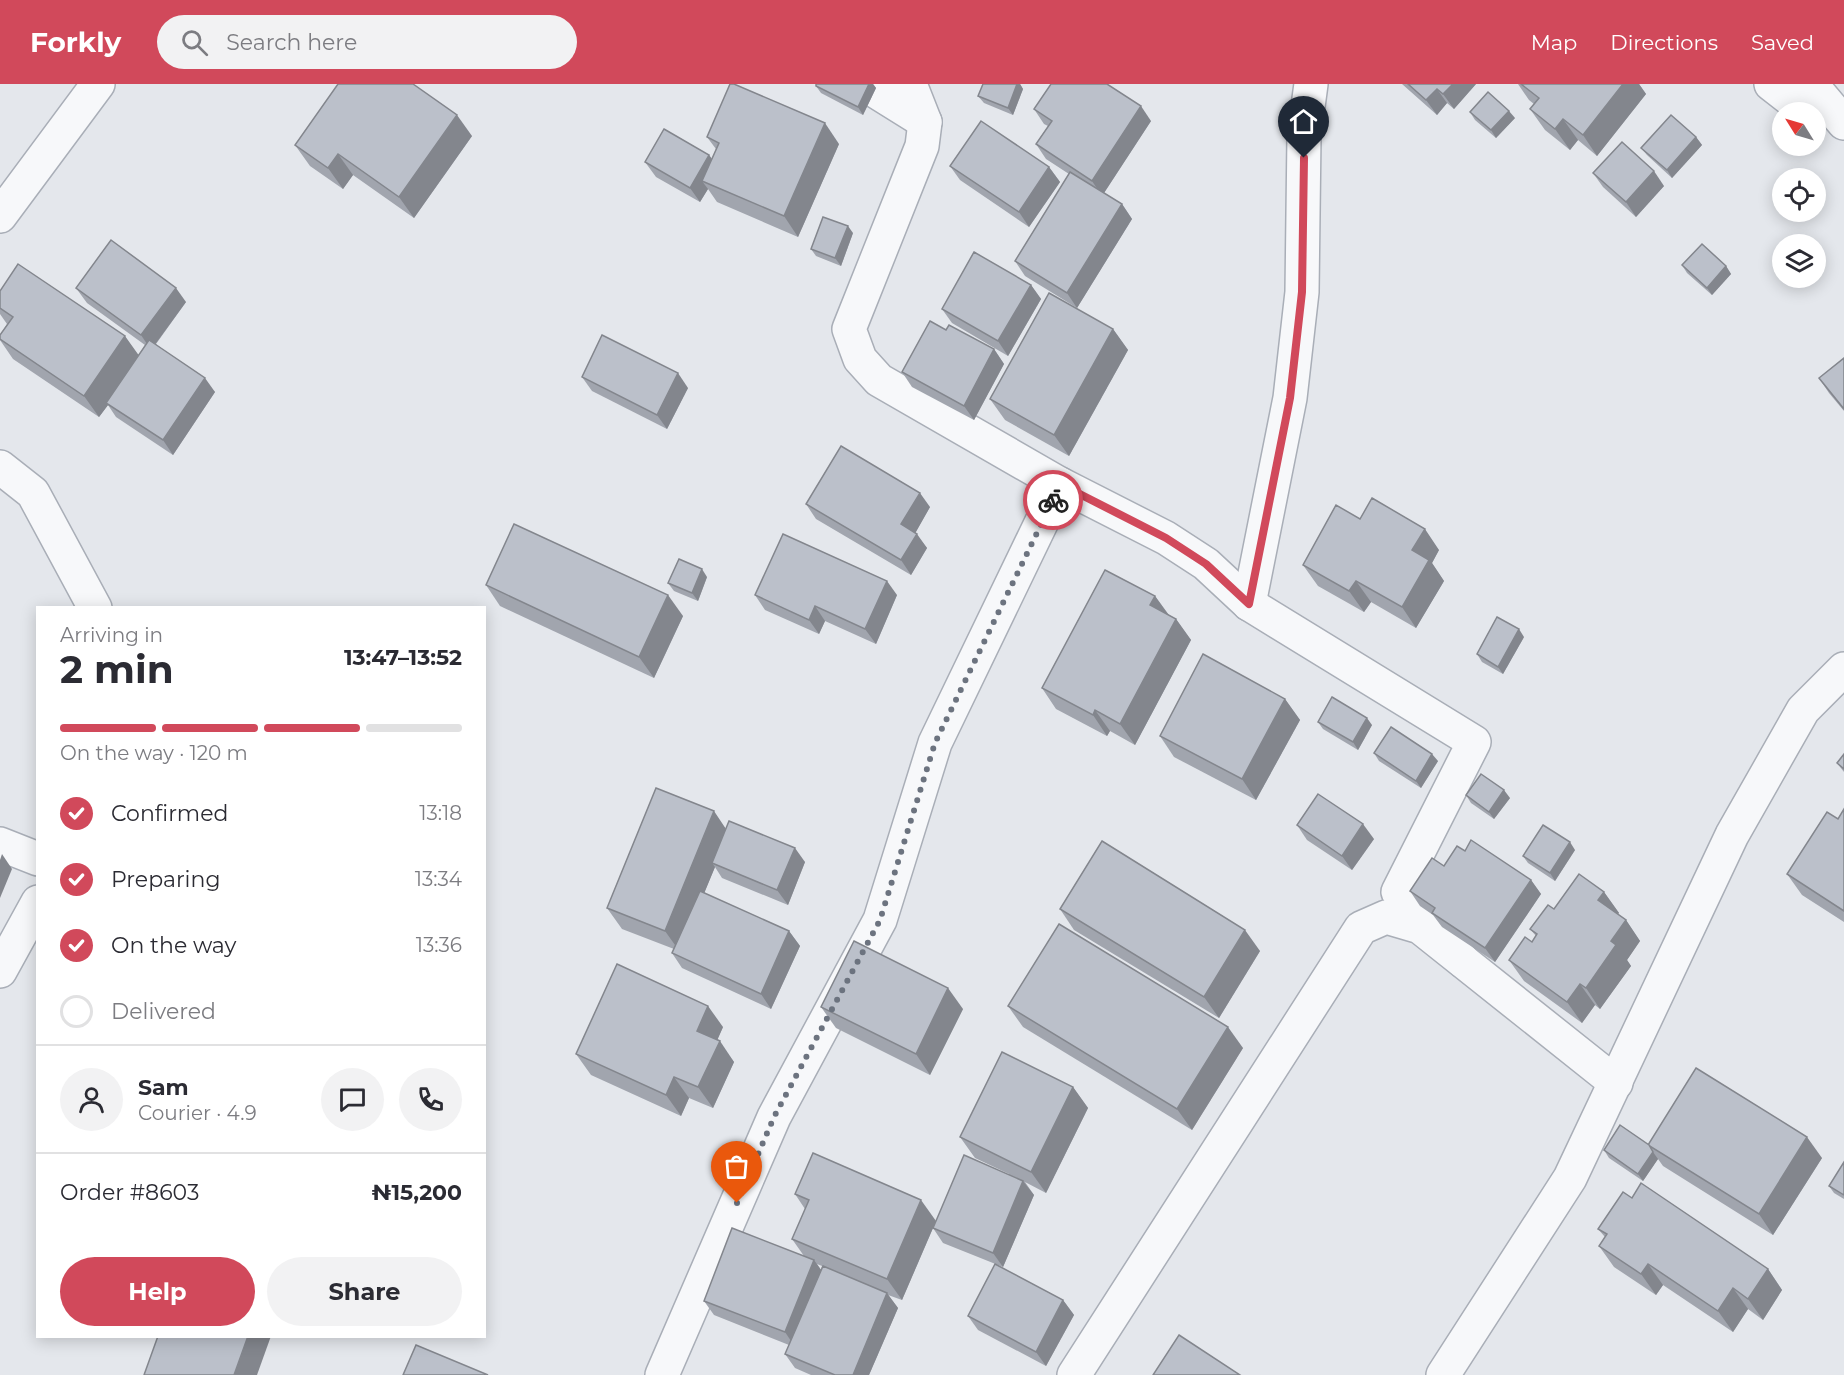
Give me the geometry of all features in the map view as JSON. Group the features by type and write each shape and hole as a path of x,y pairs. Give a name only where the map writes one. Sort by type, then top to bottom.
{"street":[{"path":"0,216 98,84"},
{"path":"864,84 925,122"},
{"path":"910,84 925,122 922,147 849,329 860,359 879,380 1060,484 1166,538 1206,564 1249,604 1474,742 1398,892 1463,961"},
{"path":"1249,604 1290,398 1302,292 1304,136 1311,84"},
{"path":"1771,84 1794,102"},
{"path":"1811,84 1844,123"},
{"path":"1826,128 1844,144"},
{"path":"0,467 33,493 94,606"},
{"path":"663,1375 774,1117 880,920 935,743 1060,484"},
{"path":"1443,1375 1570,1178 1732,835 1803,710 1844,669"},
{"path":"0,844 36,858"},
{"path":"0,971 36,906"},
{"path":"1074,1375 1361,928 1386,917 1420,927 1616,1083"}],"building":[{"path":"338,84 413,84 457,115 399,197 338,154 328,168 295,145"},
{"path":"730,84 825,123 784,216 702,181 719,143 707,137"},
{"path":"816,84 869,84 858,107"},
{"path":"983,84 1017,84 1008,108 978,96"},
{"path":"1051,84 1107,84 1141,106 1092,181 1036,144 1052,121 1034,109"},
{"path":"1408,84 1453,84 1443,94 1437,89 1426,100"},
{"path":"1521,84 1623,84 1583,135 1563,119 1555,129 1530,109 1539,98"},
{"path":"1488,92 1509,111 1491,130 1470,112"},
{"path":"1671,115 1696,137 1667,170 1641,148"},
{"path":"981,121 1049,167 1019,212 950,166"},
{"path":"664,129 709,155 690,188 645,162"},
{"path":"1622,142 1654,171 1626,202 1593,173"},
{"path":"1070,172 1122,204 1067,293 1015,261"},
{"path":"823,217 848,226 835,258 811,249"},
{"path":"111,240 176,288 141,335 76,288"},
{"path":"1702,244 1726,266 1707,288 1682,265"},
{"path":"974,252 1031,285 998,341 942,309"},
{"path":"18,264 125,336 84,396 0,339 0,335 13,317 0,308 0,291"},
{"path":"1049,293 1113,329 1054,435 990,399"},
{"path":"930,321 946,330 949,325 994,349 964,406 902,372"},
{"path":"602,335 678,373 657,415 582,377"},
{"path":"149,340 205,378 163,440 106,403"},
{"path":"1844,358 1844,409 1819,378"},
{"path":"841,446 920,493 901,524 917,534 901,560 806,504"},
{"path":"1372,498 1425,529 1412,550 1429,560 1402,607 1356,581 1349,591 1303,565 1336,505 1360,519"},
{"path":"514,524 668,595 639,657 486,585"},
{"path":"783,534 887,581 865,629 815,606 809,620 755,595"},
{"path":"679,559 702,569 692,593 668,583"},
{"path":"1105,570 1155,596 1150,605 1176,619 1120,724 1095,710 1093,715 1042,688"},
{"path":"1497,617 1519,629 1498,667 1477,654"},
{"path":"1203,654 1285,699 1242,779 1160,736"},
{"path":"1332,697 1367,718 1353,742 1318,722"},
{"path":"1391,727 1432,754 1416,781 1374,753"},
{"path":"1844,754 1844,769 1837,763"},
{"path":"1481,774 1504,790 1489,812 1466,795"},
{"path":"656,788 714,811 665,931 607,908"},
{"path":"1318,794 1363,824 1342,856 1297,825"},
{"path":"1844,809 1844,911 1787,874 1827,812 1838,819"},
{"path":"729,821 795,848 777,890 712,863"},
{"path":"1543,825 1570,842 1550,873 1523,856"},
{"path":"1471,840 1531,880 1485,948 1432,913 1435,908 1410,891 1432,858 1444,866 1457,846 1465,851"},
{"path":"1102,841 1245,930 1204,997 1060,909"},
{"path":"1579,874 1604,892 1598,900 1626,920 1611,941 1616,945 1586,988 1580,984 1567,1002 1509,960 1525,937 1532,942 1537,934 1530,929 1548,905 1554,909"},
{"path":"700,891 789,931 761,994 672,953"},
{"path":"1059,924 1228,1027 1177,1109 1008,1006"},
{"path":"854,941 948,988 916,1054 821,1007"},
{"path":"617,964 708,1006 697,1031 720,1041 698,1087 674,1077 666,1095 576,1054"},
{"path":"1002,1052 1073,1087 1031,1172 960,1137"},
{"path":"1696,1068 1807,1137 1759,1214 1648,1145"},
{"path":"1620,1125 1649,1145 1653,1152 1638,1174 1604,1150"},
{"path":"813,1153 921,1200 887,1279 792,1239 809,1200 795,1194"},
{"path":"964,1155 1023,1181 993,1253 933,1228"},
{"path":"1844,1162 1844,1195 1829,1186"},
{"path":"1641,1183 1768,1269 1748,1299 1733,1288 1718,1311 1648,1264 1641,1274 1599,1246 1607,1234 1598,1229 1623,1192 1632,1198"},
{"path":"732,1228 814,1260 785,1332 704,1301"},
{"path":"995,1264 1063,1300 1036,1352 968,1316"},
{"path":"823,1266 887,1293 853,1375 835,1375 785,1354"},
{"path":"1179,1335 1240,1375 1153,1375"},
{"path":"157,1338 247,1338 234,1375 144,1375"},
{"path":"416,1345 488,1375 403,1375"}],"way so far":[{"path":"737,1203 774,1117 880,920 935,743 1053,500"}],"route":[{"path":"1053,500 1060,484 1166,538 1206,564 1249,604 1290,398 1302,292 1304,158"}]}
